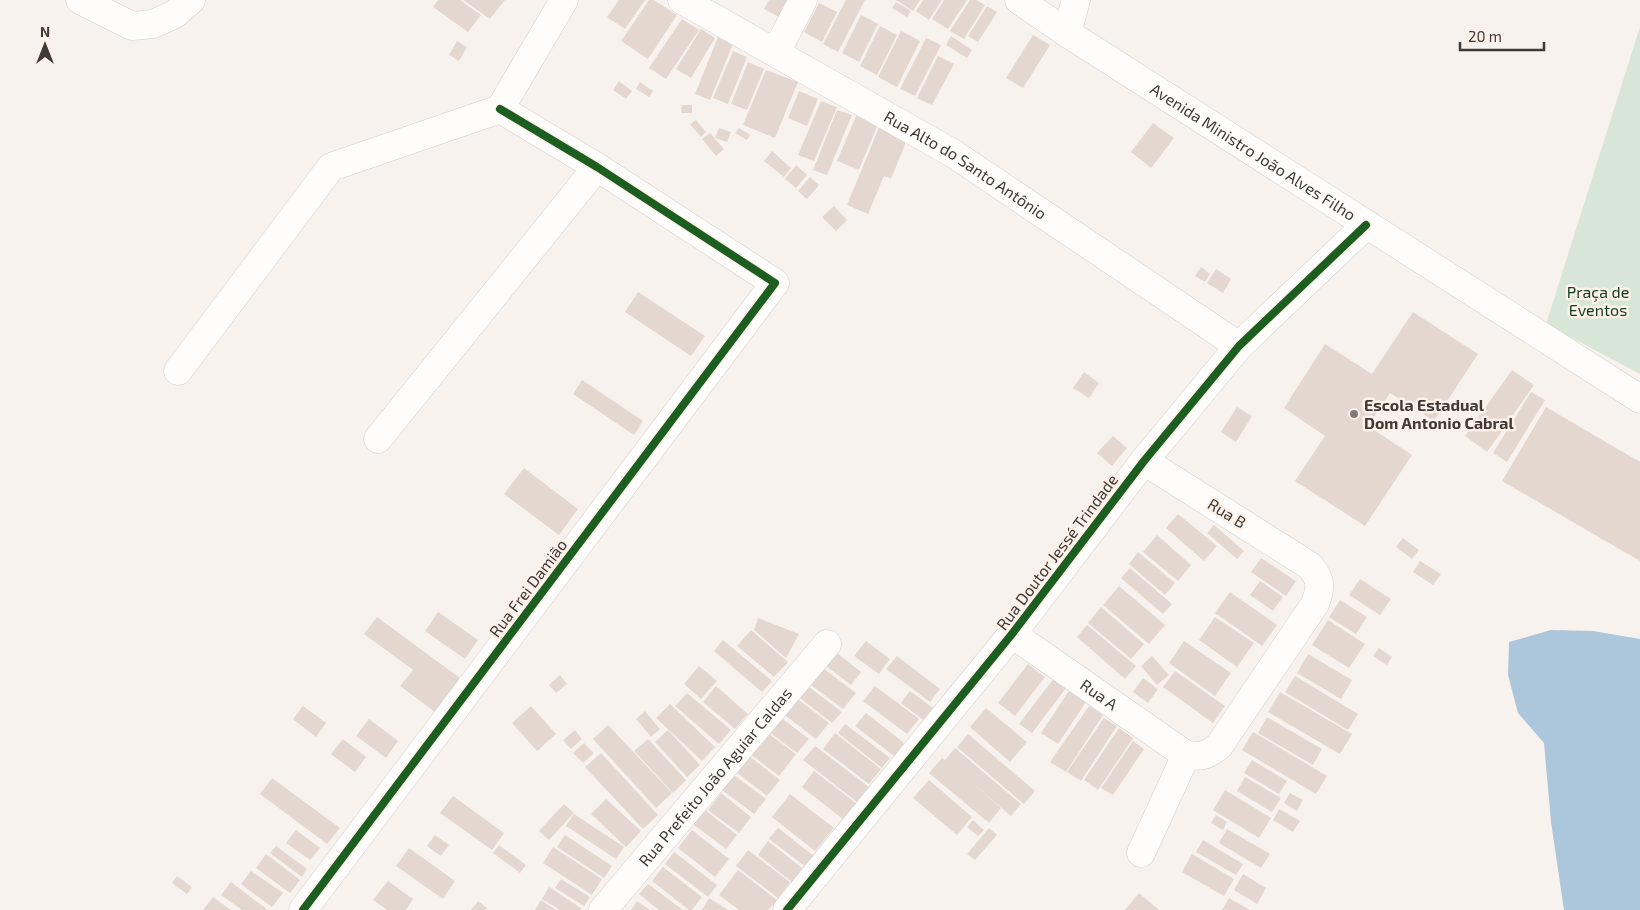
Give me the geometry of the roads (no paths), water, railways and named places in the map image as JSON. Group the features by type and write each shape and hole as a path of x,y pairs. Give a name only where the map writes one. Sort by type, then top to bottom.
{"street":[{"path":"80,0 132,26 153,24 175,14 190,0"},
{"path":"178,371 331,167 500,109 564,0"},
{"name":"Rua Alto do Santo Antônio","path":"682,0 954,154 1239,346"},
{"path":"776,52 803,0"},
{"name":"Avenida Ministro João Alves Filho","path":"1019,0 1067,33 1640,399"},
{"path":"1067,33 1076,0"},
{"path":"378,439 597,167 500,109"},
{"name":"Rua Frei Damião","path":"303,910 775,283 597,167"},
{"name":"Rua Doutor Jessé Trindade","path":"787,910 1012,634 1144,461 1239,346 1366,224"},
{"name":"Rua B","path":"1144,461 1310,566 1318,577 1320,592 1315,604 1218,746 1209,754 1198,756 1186,755"},
{"name":"Rua A","path":"1012,634 1186,755"},
{"name":"Rua Prefeito João Aguiar Caldas","path":"603,910 827,644"},
{"path":"1141,852 1186,755"}],"water":[{"path":"1551,630 1593,631 1640,639 1640,910 1564,910 1551,822 1544,743 1518,713 1508,675 1509,642"}],"place":[{"name":"Escola Estadual Dom Antonio Cabral","path":"1354,414"}],"park label":[{"name":"Praça de Eventos","path":"1598,301"}]}
